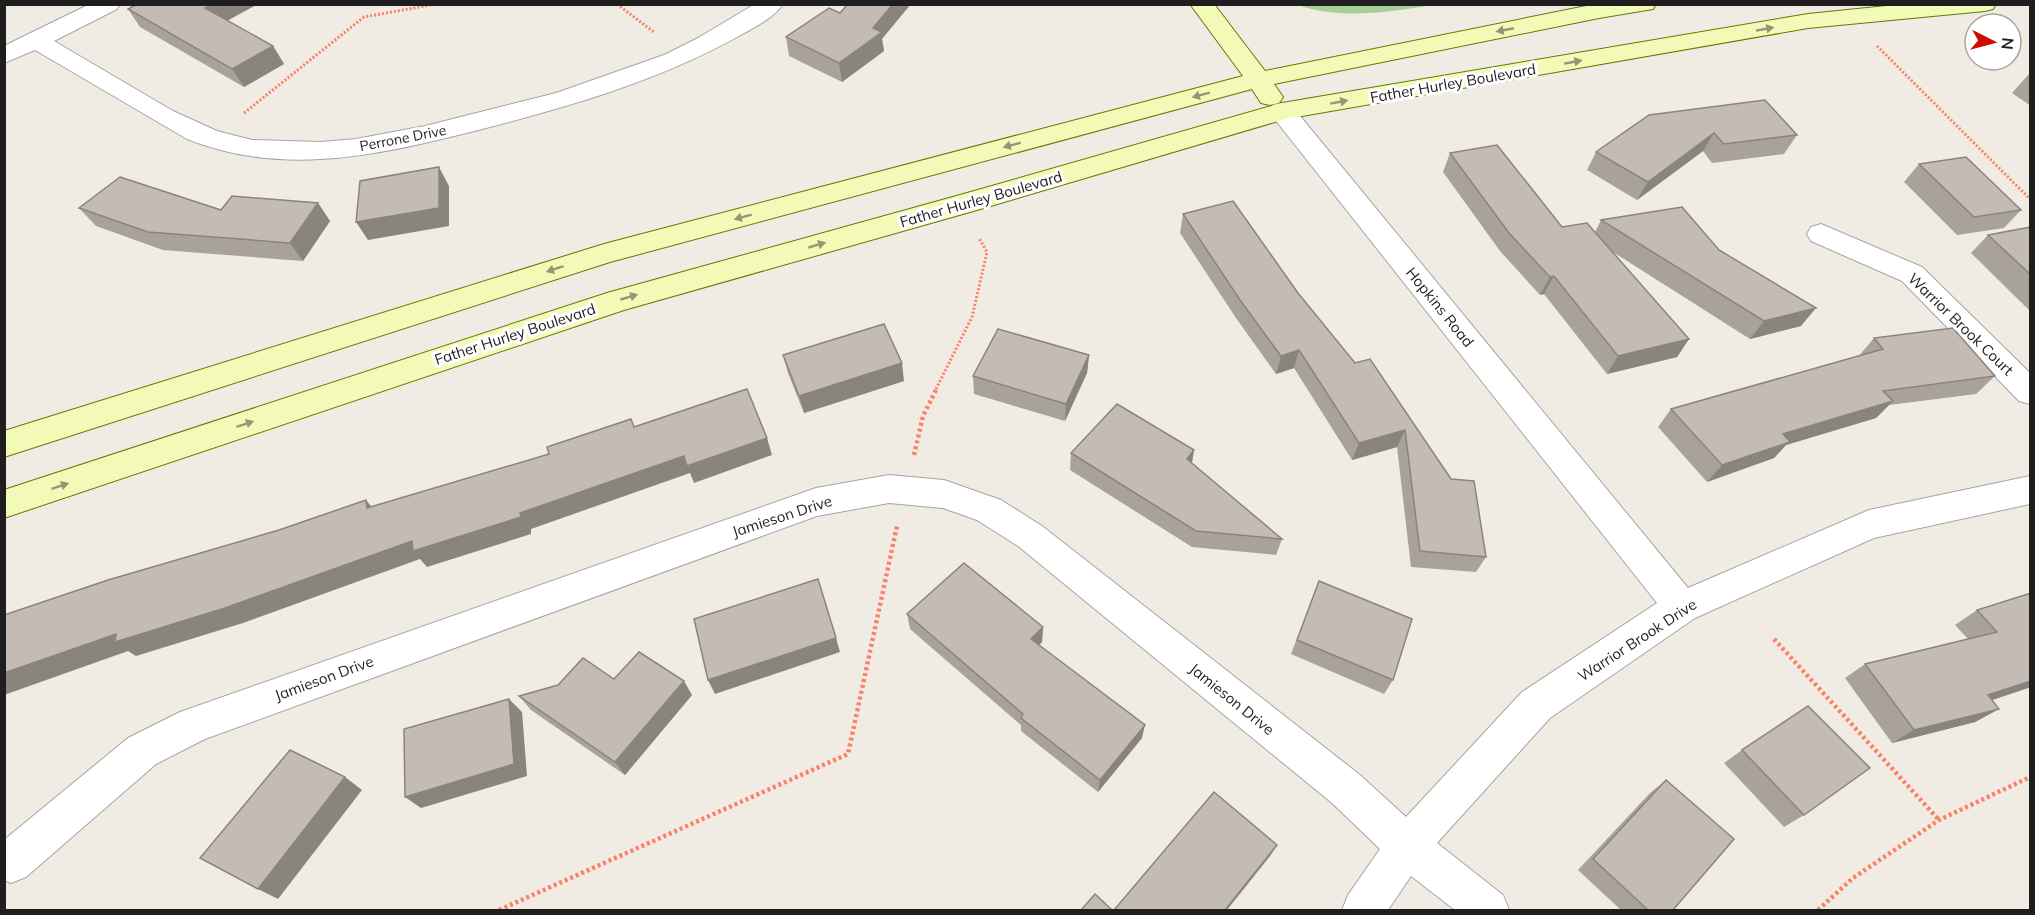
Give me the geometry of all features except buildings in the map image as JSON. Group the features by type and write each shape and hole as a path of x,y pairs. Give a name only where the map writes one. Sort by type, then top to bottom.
{"main road":[{"name":"Hopkins Road","path":"1202,4 1282,111"},
{"path":"4,444 603,254 1257,80 1645,4"},
{"name":"Father Hurley Boulevard","path":"4,504 617,301 967,203 1282,111 1808,21 1984,4"}],"street":[{"path":"4,56 109,4"},
{"name":"Perrone Drive","path":"36,40 182,127 211,138 276,150 342,150 408,140 567,99 665,65 741,26 772,4"},
{"name":"Hopkins Road","path":"1282,111 1682,607"},
{"name":"Warrior Brook Court","path":"1821,234 1912,274 2031,392"},
{"name":"Jamieson Drive","path":"11,862 142,750 194,725 816,502 889,489 944,494 989,510 1030,536 1346,789 1407,846 1488,910"},
{"name":"Warrior Brook Drive","path":"1363,910 1407,846 1536,705 1682,607 1869,525 2031,490"}],"path":[{"path":"211,138 364,17 436,4"},
{"path":"617,4 683,56"},
{"path":"1873,42 2031,199"},
{"path":"913,457 923,416 972,317 987,252 979,238"},
{"path":"499,910 848,754 898,517"},
{"path":"1774,639 1939,820"},
{"path":"1818,910 1853,878 1939,820 2031,777"}],"green space":[{"path":"1298,5 1433,5 1382,12 1348,13 1314,10"}]}
